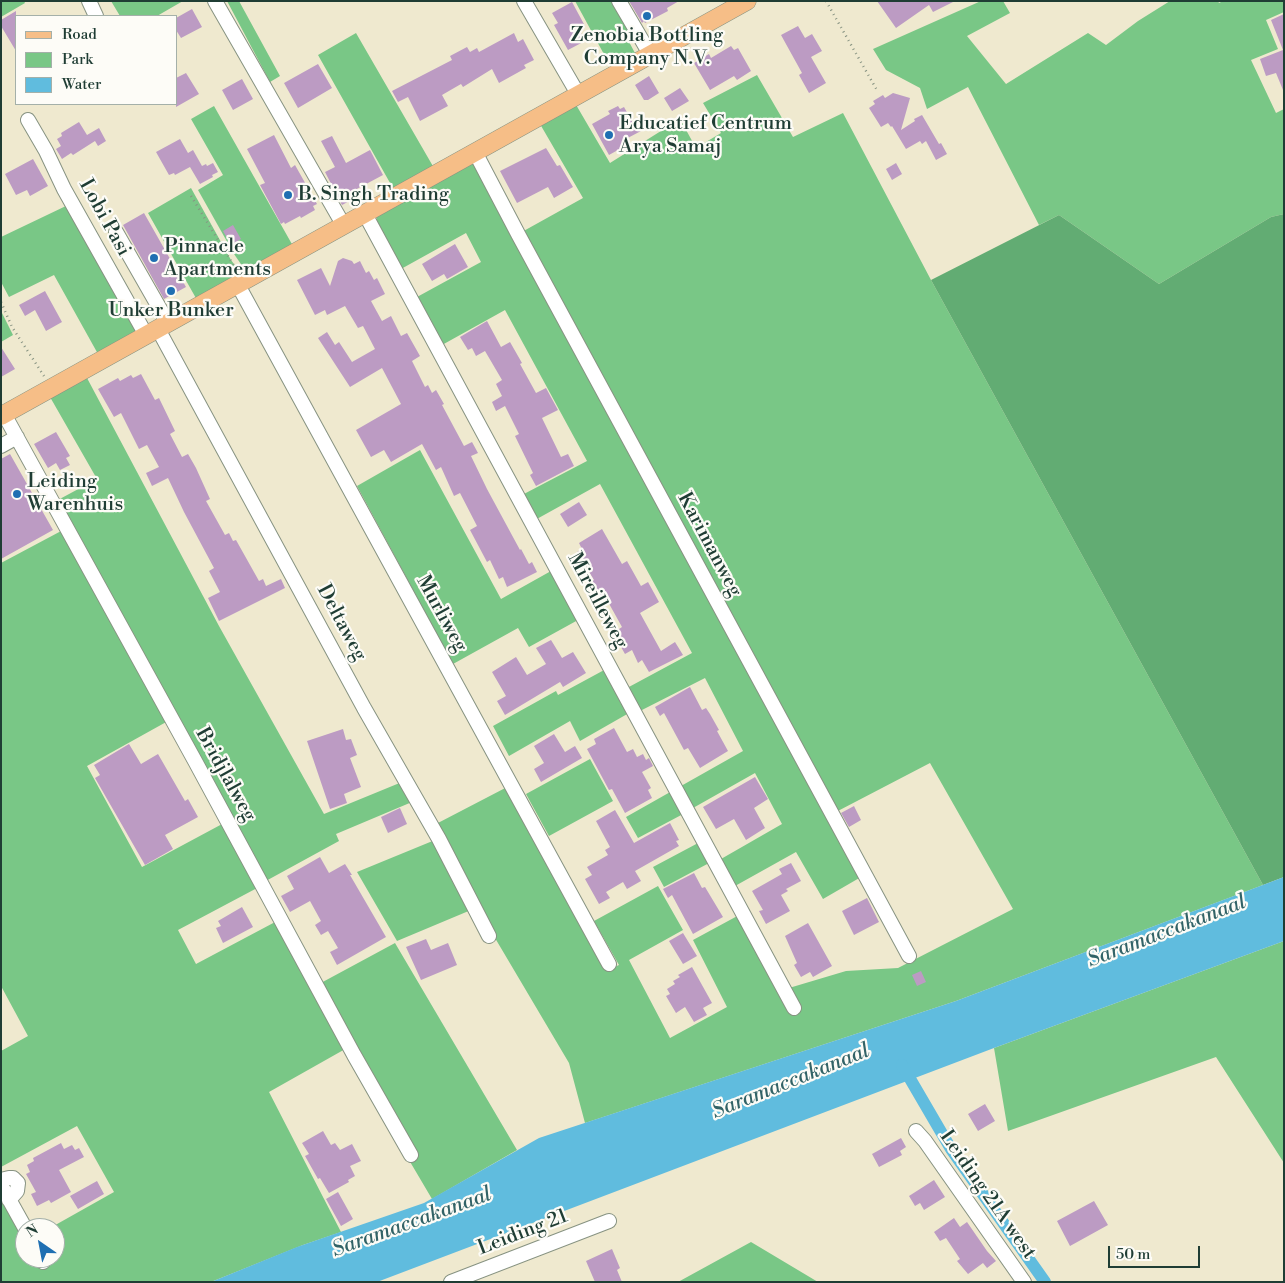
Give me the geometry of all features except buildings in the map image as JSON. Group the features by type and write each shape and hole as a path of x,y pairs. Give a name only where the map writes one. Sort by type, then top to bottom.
{"main road":[{"path":"3,415 747,1"}],"street":[{"path":"89,1 96,15"},
{"path":"215,1 344,226"},
{"path":"524,1 578,94"},
{"path":"619,1 650,54"},
{"name":"Lobi Pasi","path":"28,120 46,151 64,189 157,329"},
{"name":"Karimanweg","path":"475,152 565,322 909,956"},
{"name":"Mireilleweg","path":"364,214 794,1008"},
{"path":"116,232 157,329"},
{"name":"Murliweg","path":"241,283 312,418 609,964"},
{"name":"Deltaweg","path":"157,329 364,708 439,839 489,936"},
{"name":"Bridjlalweg","path":"3,415 199,769 349,1046 411,1155"},
{"path":"1,446 16,437"},
{"name":"Leiding 21A west","path":"916,1131 925,1141 1024,1282"},
{"path":"1,1180 13,1178 18,1184 17,1191 10,1200"},
{"path":"1,1185 20,1218"},
{"name":"Leiding 21","path":"451,1282 609,1221"}],"path":[{"path":"826,1 878,92"},
{"path":"191,196 241,283"},
{"path":"1,302 12,327 52,387"}],"green space":[{"path":"1,1 24,1 25,3 1,17"},
{"path":"111,1 183,1 159,15 119,15"},
{"path":"227,1 239,1 280,76 270,82"},
{"path":"575,1 621,1 637,31 627,38 636,55 612,69"},
{"path":"981,1 1003,1 1010,13 967,36 1006,84 1088,33 1106,45 1138,21 1170,1 1218,1 1219,3 1223,1 1284,1 1284,12 1266,20 1278,49 1251,60 1276,113 1284,109 1284,214 1271,217 1159,284 1059,215 1039,225 968,87 927,109 920,88 886,70 873,49"},
{"path":"356,33 434,168 394,190 318,55"},
{"path":"757,75 793,137 843,113 931,280 1263,885 956,1001 585,1123 569,1063 495,938 436,824 511,785 610,969 619,965 594,921 658,886 683,930 629,960 670,1038 727,1007 693,940 741,914 794,1014 800,1012 789,988 846,971 898,968 1013,909 930,763 834,813 520,233 583,198 540,124 575,103 610,163 680,119 696,148 721,133 703,103"},
{"path":"214,106 293,246 248,271 245,270 234,254 198,190 223,175 191,119"},
{"path":"473,162 861,877 823,899 796,852 735,886 721,859 782,824 755,773 693,808 681,786 743,751 705,678 640,711 627,688 692,653 600,484 535,520 522,495 587,461 505,310 442,345 417,297 481,262 466,233 401,269 376,221 377,217"},
{"path":"191,188 231,260 242,275 197,300 148,213"},
{"path":"68,205 139,330 98,354 54,275 9,297 1,282 1,237"},
{"path":"1284,214 1284,877 1263,885 931,280 1059,215 1159,284 1271,217"},
{"path":"1,311 13,335 1,342"},
{"path":"87,378 219,626 324,814 402,782 412,802 336,834 339,841 264,882 56,501 97,479 50,397"},
{"path":"420,450 501,599 551,571 578,620 529,647 518,628 453,664 357,486"},
{"path":"63,530 168,721 87,766 142,867 224,823 259,887 178,930 196,964 277,921 347,1048 269,1092 341,1232 303,1245 211,1282 1,1282 1,1194 15,1219 15,1268 65,1268 65,1220 114,1192 77,1126 1,1167 1,1051 28,1036 1,986 1,563"},
{"path":"606,669 629,713 580,741 570,721 509,756 493,726 556,691 558,695"},
{"path":"590,759 613,801 549,836 526,794"},
{"path":"672,791 685,813 638,838 626,817"},
{"path":"435,840 471,910 397,941 357,872"},
{"path":"700,842 711,862 664,887 653,867"},
{"path":"1284,941 1284,1163 1216,1057 1008,1131 994,1048"},
{"path":"395,943 517,1150 432,1199 409,1160 319,984"},
{"path":"751,1242 818,1282 678,1282"}],"water":[{"name":"Saramaccakanaal","path":"1284,877 1284,941 994,1048 377,1282 211,1282 297,1247 424,1203 539,1138 956,1001"}],"waterway":[{"path":"902,1065 951,1149 1045,1282"}],"place":[{"name":"Zenobia Bottling Company N.V.","path":"647,16"},
{"name":"Educatief Centrum Arya Samaj","path":"609,135"},
{"name":"B. Singh Trading","path":"288,195"},
{"name":"Pinnacle Apartments","path":"154,258"},
{"name":"Unker Bunker","path":"171,291"},
{"name":"Leiding Warenhuis","path":"17,494"}]}
